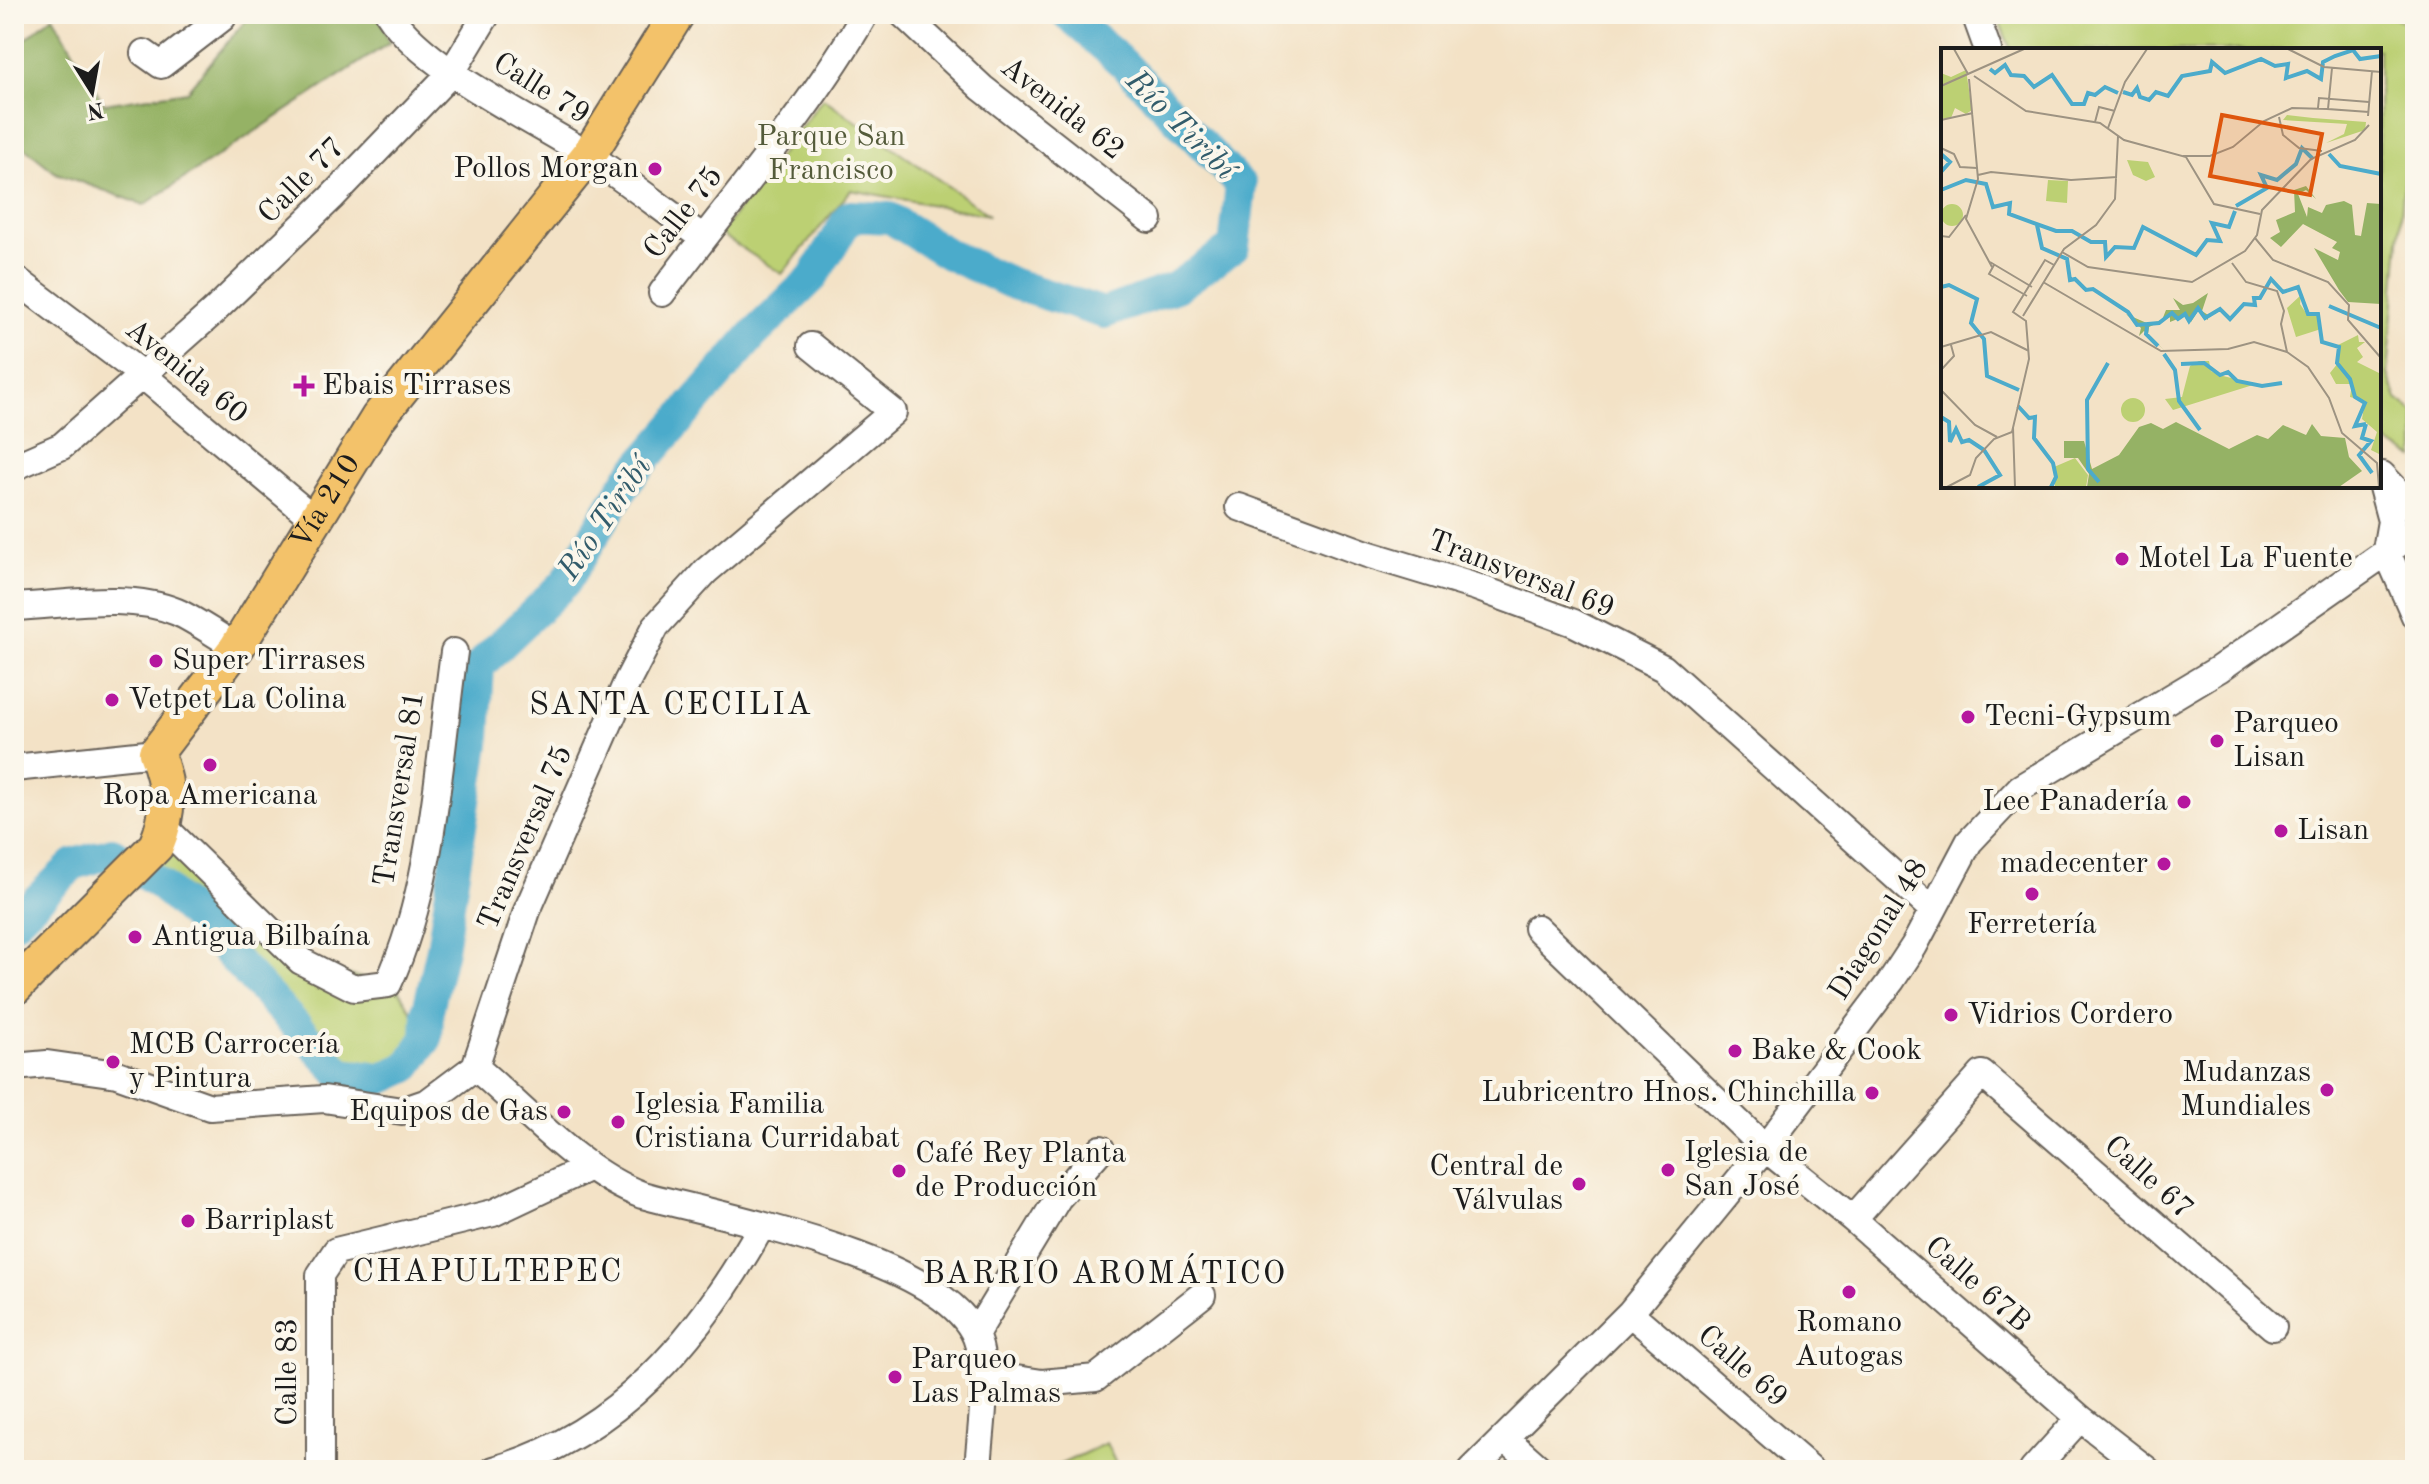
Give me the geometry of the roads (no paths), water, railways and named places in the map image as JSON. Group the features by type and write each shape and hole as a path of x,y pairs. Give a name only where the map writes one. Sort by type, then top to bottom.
{"main road":[{"name":"Vía 210","path":"156,753 237,647 378,418 588,156 677,14"},
{"path":"14,988 105,900 160,836 168,797 165,773 156,753"}],"street":[{"path":"144,53 161,65 222,18 221,14"},
{"name":"Calle 79","path":"389,14 397,27 452,72 588,156"},
{"name":"Calle 77","path":"14,467 62,446 140,373 212,313 331,198 452,72 487,14"},
{"name":"Calle 75","path":"662,293 783,137 841,55 865,14"},
{"name":"Avenida 62","path":"903,14 982,88 1149,219"},
{"path":"1975,14 1987,48"},
{"path":"588,156 703,238"},
{"name":"Avenida 60","path":"14,278 140,373 314,519"},
{"name":"Transversal 75","path":"475,1067 527,911 627,682 656,626 706,571 893,412 811,346"},
{"path":"2381,473 2415,487"},
{"path":"2381,474 2415,510"},
{"path":"2381,480 2391,521 2386,550 2415,616"},
{"name":"Transversal 69","path":"1239,507 1367,554 1476,587 1574,623 1663,668 1933,910"},
{"name":"Diagonal 48","path":"1472,1470 1630,1313 1765,1148 1891,981 1969,842 2020,788 2219,669 2415,532"},
{"path":"14,607 133,602 177,612 237,647"},
{"name":"Transversal 81","path":"160,836 301,961 354,988 388,984 403,953 428,843 454,652"},
{"path":"14,768 156,753"},
{"path":"1537,928 1765,1148"},
{"path":"14,1067 47,1064 117,1074 210,1107 324,1099 402,1111 428,1102 475,1067 588,1168 613,1184 642,1195 843,1249 918,1282 959,1313 975,1335 982,1374 978,1470"},
{"name":"Calle 67","path":"1853,1219 1982,1074 2273,1327"},
{"name":"Calle 67B","path":"1765,1148 1853,1219 2080,1418 2147,1470"},
{"path":"975,1335 1058,1198 1101,1149"},
{"name":"Calle 83","path":"320,1470 320,1275 336,1251 493,1213 588,1168"},
{"path":"494,1470 568,1441 658,1374 729,1285 761,1227"},
{"path":"982,1374 1042,1383 1096,1378 1202,1295"},
{"name":"Calle 69","path":"1630,1313 1812,1470"},
{"path":"2033,1470 2080,1418"},
{"path":"1505,1438 1541,1470"}],"waterway":[{"name":"Río Tiribí","path":"14,922 74,864 112,853 161,885 191,913 341,1074 381,1079 407,1067 427,1038 428,1010 442,949 475,737 479,666 565,583 629,478 753,335 812,278 850,216 890,218 948,254 1013,284 1104,313 1176,287 1234,247 1241,185 1125,65 1067,14"}],"place":[{"name":"Pollos Morgan","path":"655,169"},
{"name":"Ebais Tirrases","path":"304,386"},
{"name":"Motel La Fuente","path":"2122,559"},
{"name":"Super Tirrases","path":"156,661"},
{"name":"Vetpet La Colina","path":"112,700"},
{"name":"Tecni-Gypsum","path":"1968,717"},
{"name":"Parqueo Lisan","path":"2217,741"},
{"name":"Ropa Americana","path":"210,765"},
{"name":"Lee Panadería","path":"2184,802"},
{"name":"Lisan","path":"2281,831"},
{"name":"madecenter","path":"2164,864"},
{"name":"Ferretería","path":"2032,894"},
{"name":"Antigua Bilbaína","path":"135,937"},
{"name":"Vidrios Cordero","path":"1951,1015"},
{"name":"Bake & Cook","path":"1735,1051"},
{"name":"MCB Carrocería y Pintura","path":"113,1062"},
{"name":"Mudanzas Mundiales","path":"2327,1090"},
{"name":"Lubricentro Hnos. Chinchilla","path":"1872,1093"},
{"name":"Equipos de Gas","path":"564,1112"},
{"name":"Iglesia Familia Cristiana Curridabat","path":"618,1122"},
{"name":"Iglesia de San José","path":"1668,1170"},
{"name":"Café Rey Planta de Producción","path":"899,1171"},
{"name":"Central de Válvulas","path":"1579,1184"},
{"name":"Barriplast","path":"188,1221"},
{"name":"Romano Autogas","path":"1849,1292"},
{"name":"Parqueo Las Palmas","path":"895,1377"}],"district":[{"name":"SANTA CECILIA","path":"671,706"},
{"name":"CHAPULTEPEC","path":"488,1273"},
{"name":"BARRIO AROMÁTICO","path":"1105,1275"}],"park label":[{"name":"Parque San Francisco","path":"831,154"}]}
